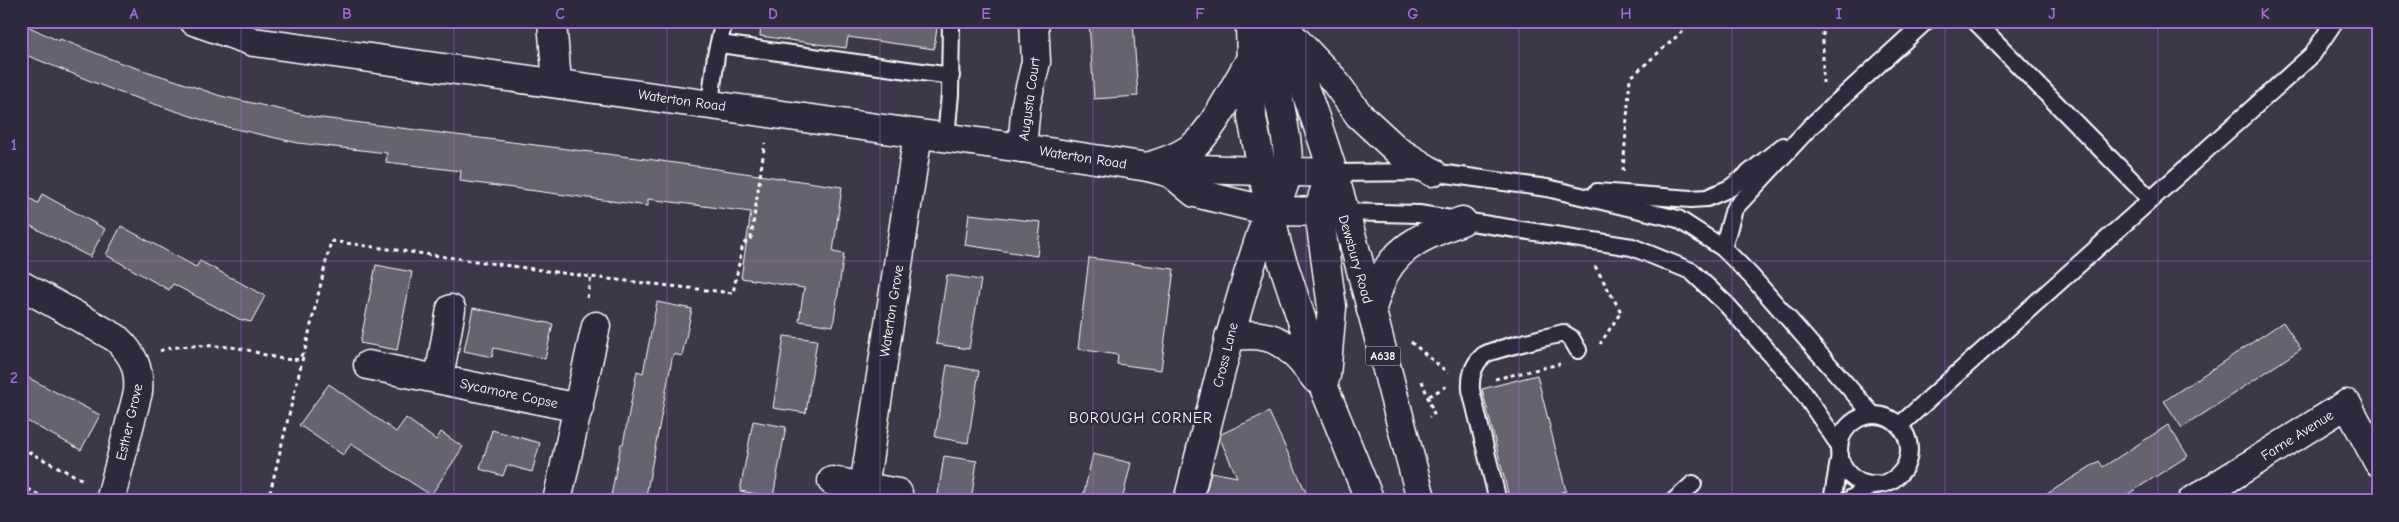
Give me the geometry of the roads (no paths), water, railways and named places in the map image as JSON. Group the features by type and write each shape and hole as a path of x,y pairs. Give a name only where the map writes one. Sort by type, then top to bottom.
{"main road":[{"name":"Waterton Road","path":"194,21 254,42 769,112 1022,148 1159,170 1198,168 1332,174"},
{"path":"552,21 557,83"},
{"name":"Augusta Court","path":"1022,148 1026,104 1036,62 1034,21"},
{"path":"1250,21 1249,62 1252,118 1261,172 1277,245 1325,390 1370,501"},
{"path":"1277,21 1333,79 1359,115 1398,151 1432,172"},
{"path":"1277,21 1272,49 1275,84 1286,143 1288,173"},
{"path":"1277,21 1301,76 1332,174 1323,195 1331,212 1332,308 1325,390"},
{"path":"1249,62 1230,94 1196,143 1159,170 1195,193 1269,211 1331,212"},
{"name":"Waterton Grove","path":"864,487 918,134"},
{"name":"Cross Lane","path":"1188,501 1249,266 1269,211 1280,196 1288,173"},
{"name":"Dewsbury Road","path":"1331,212 1371,310 1422,501"},
{"path":"1371,310 1385,273 1408,246 1427,235 1462,221"},
{"name":"Esther Grove","path":"21,286 116,338 128,349 135,362 139,377 138,392 111,498"},
{"path":"439,378 451,310"},
{"path":"557,501 596,326"},
{"path":"1229,338 1250,334 1276,339 1297,355 1325,390"},
{"name":"Sycamore Copse","path":"368,365 579,408"},
{"name":"Farne Avenue","path":"2192,501 2347,404 2378,462"},
{"path":"832,481 898,493"}],"lane":[{"path":"710,104 724,21"},
{"path":"946,138 951,76 951,21"},
{"path":"1723,248 1734,209 1817,120 1926,21"},
{"path":"1975,21 2150,199"},
{"path":"1900,425 2312,55 2335,21"},
{"path":"720,44 951,76"},
{"path":"1332,174 1432,172 1547,188 1691,199 1707,198 1720,194 1817,120"},
{"path":"1547,188 1678,219 1723,248 1751,276 1873,414"},
{"path":"1331,212 1419,214 1632,247 1691,271 1727,305 1799,386 1840,450 1848,473 1865,483 1875,484"},
{"path":"1498,501 1470,390 1464,380 1485,354 1563,333 1571,338 1578,350"},
{"path":"1832,501 1844,433 1851,424 1861,417 1873,414 1886,417 1900,425 1908,443 1907,463 1894,478 1875,484 1847,501"},
{"path":"1674,501 1694,484"}],"district":[{"name":"BOROUGH CORNER","path":"1141,418"}]}
